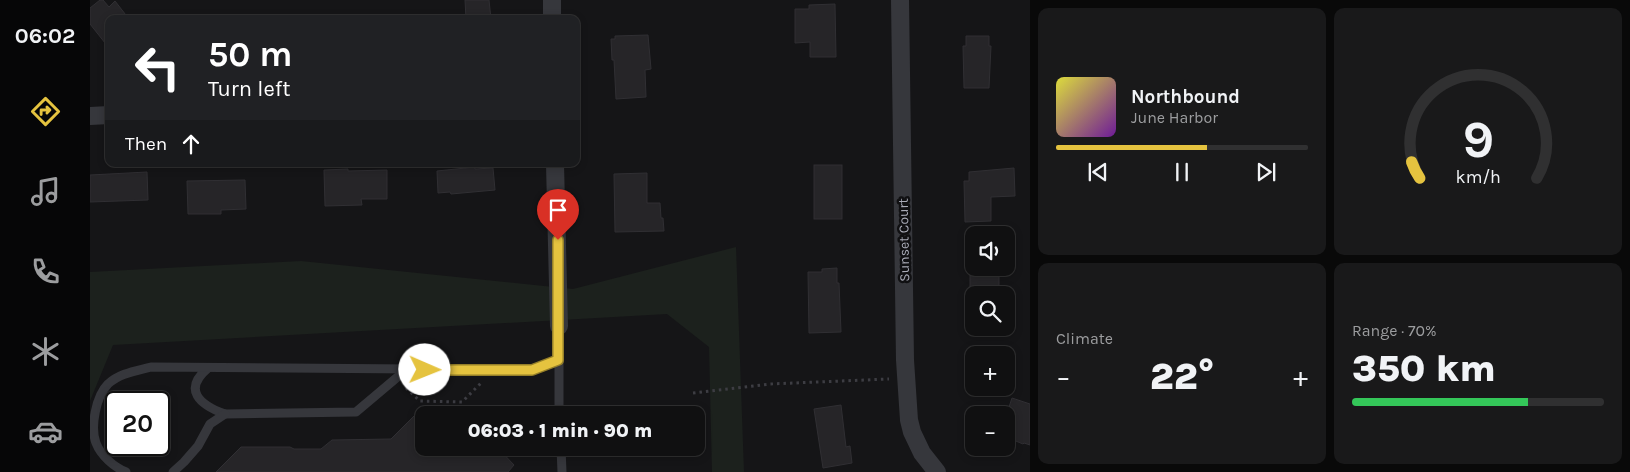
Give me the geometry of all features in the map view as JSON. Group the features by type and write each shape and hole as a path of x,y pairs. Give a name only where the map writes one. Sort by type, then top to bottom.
{"street":[{"path":"552,0 552,15"},
{"name":"Sunset Court","path":"900,0 905,360 909,420 916,443 937,472"},
{"path":"90,116 105,115"},
{"path":"555,167 558,326"}],"lane":[{"path":"558,326 559,406"},
{"path":"126,472 116,468 104,456 96,443 93,422 96,404 107,384 125,373 151,367 532,370 558,360"},
{"path":"208,368 199,375 194,385 196,395 202,404 224,414 356,412 406,370"},
{"path":"173,472 198,446 210,424 224,414"},
{"path":"561,456 562,472"}],"path":[{"path":"693,394 770,384 895,379"},
{"path":"406,388 420,401 462,402 482,382"}],"shaded area":[{"path":"736,247 744,472 712,472 709,347 667,314 113,345 90,401 90,272 301,261 573,289"}],"building":[{"path":"100,0 103,0 109,7 115,1 126,15 105,15 105,43 90,24 90,8"},
{"path":"465,0 489,0 491,15 466,15"},
{"path":"835,4 836,57 810,57 810,42 795,43 795,9 809,9 809,5"},
{"path":"648,35 651,69 645,70 646,97 616,99 611,39 615,39 615,36"},
{"path":"966,36 989,36 989,46 991,46 989,88 964,88 963,46 966,46"},
{"path":"814,165 842,165 842,219 814,219"},
{"path":"475,167 475,169 493,168 495,190 451,194 450,192 438,193 437,171"},
{"path":"1014,168 1015,196 991,197 991,221 965,222 964,181 969,181 969,172"},
{"path":"348,169 348,171 387,170 387,199 361,199 362,205 325,206 324,170"},
{"path":"147,172 148,200 90,202 90,175"},
{"path":"647,173 647,203 660,203 664,231 615,232 614,174"},
{"path":"245,180 246,209 221,210 221,214 188,214 187,181"},
{"path":"837,268 841,332 809,333 808,272 822,272 822,269"},
{"path":"970,276 999,276 999,286 970,286"},
{"path":"1012,398 1030,404 1030,445 1015,441 1015,406 1009,406"},
{"path":"841,405 846,447 850,446 852,463 823,468 814,409"},
{"path":"415,415 415,456 506,456 514,465 508,472 216,472 241,447 321,449 332,440 391,439"}],"route":[{"path":"425,370 532,370 558,360 558,240"}]}
